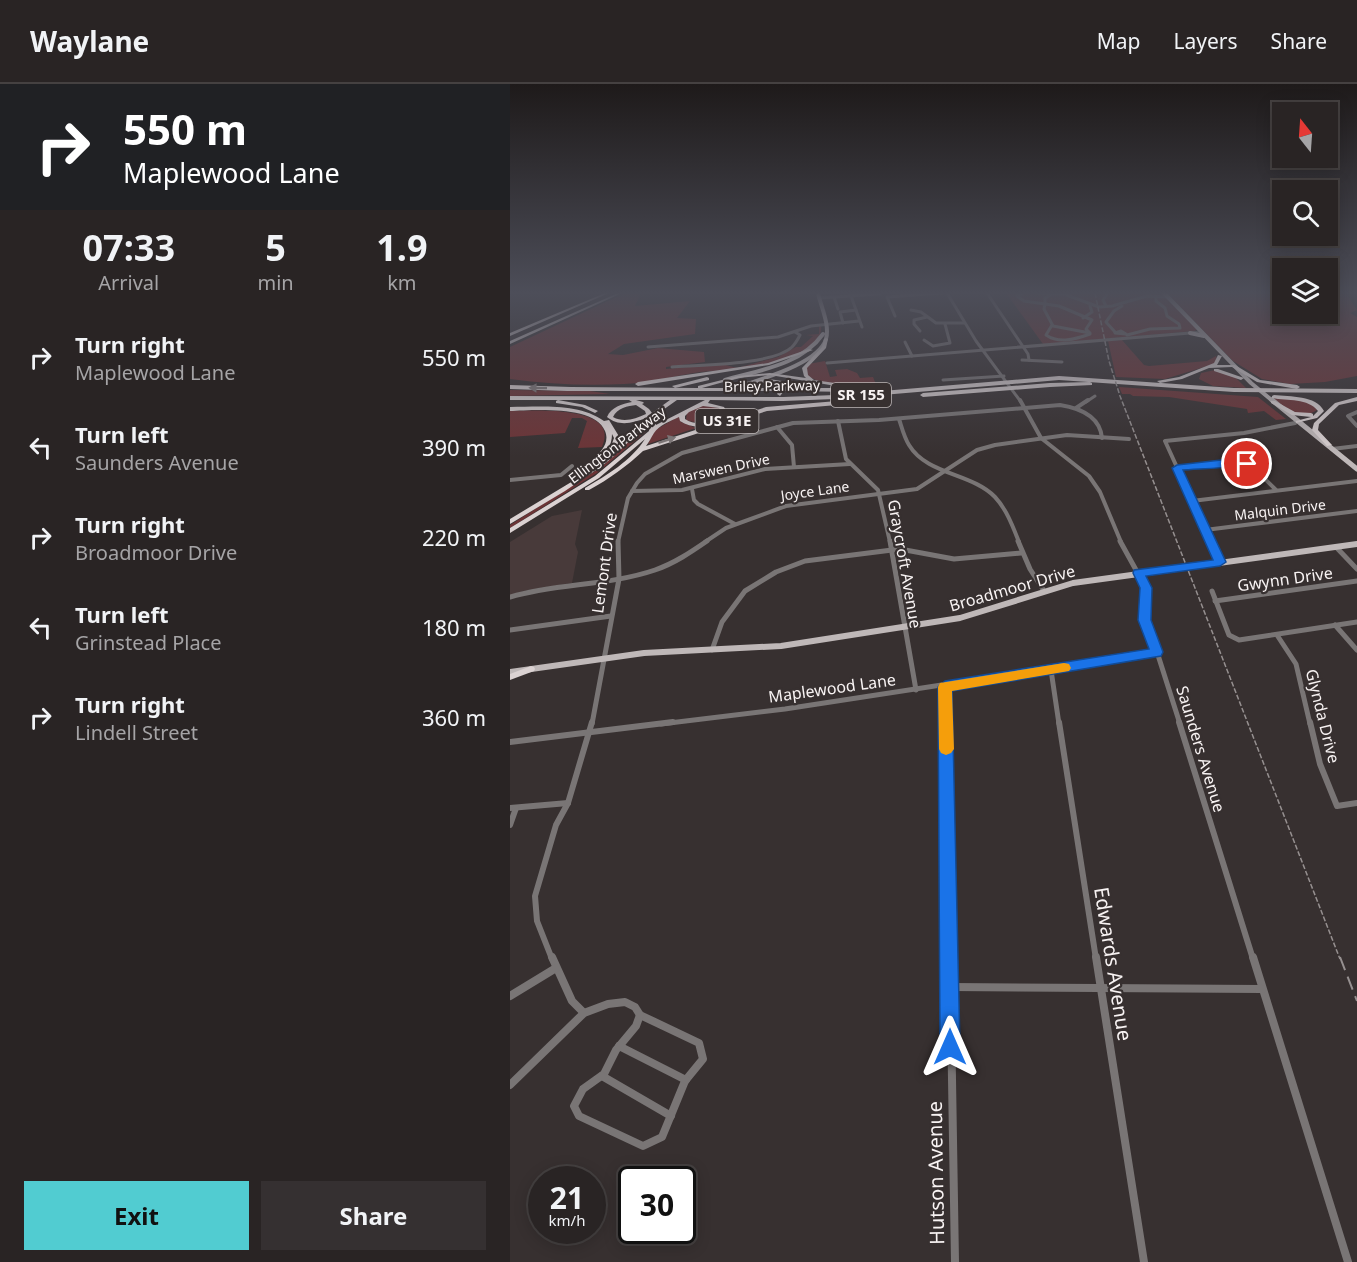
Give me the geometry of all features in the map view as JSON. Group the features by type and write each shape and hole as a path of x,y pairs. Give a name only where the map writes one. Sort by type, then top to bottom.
{"highway":[{"path":"821,383 806,376 804,368 823,348"},
{"path":"550,397 615,396 647,392 781,361 811,350"},
{"path":"1133,381 1170,380 1207,368 1218,362 1220,356"},
{"path":"567,389 646,383 757,366"},
{"path":"1207,368 1231,366 1253,379 1271,384 1321,388 1357,394"},
{"path":"1234,390 1213,387 1198,380 1199,373 1210,370 1224,371 1241,378"},
{"name":"US 31E","path":"705,385 756,375 784,375 821,383 880,389 1001,380"},
{"name":"Briley Parkway","path":"510,398 666,400 835,397 1001,380 1059,378 1133,381 1234,390 1357,394"},
{"name":"Ellington Parkway","path":"510,531 597,477 660,424 697,405 742,387 766,380 780,382 785,386 784,391 778,395 747,399"},
{"name":"Briley Parkway","path":"697,405 867,400 1022,387 1106,384 1272,401 1357,394"},
{"name":"Ellington Parkway","path":"510,521 564,490 604,461 666,400 705,385"},
{"path":"510,387 600,390 624,396 640,404 652,420 651,435 640,453 631,462 510,536"},
{"path":"592,388 793,391 880,389"},
{"path":"1297,422 1319,416 1357,394"},
{"path":"653,403 619,407 611,413 610,417 617,422 635,420 666,400"},
{"name":"US 31E","path":"597,477 650,446 766,410 867,400"},
{"path":"1272,401 1294,414 1319,416"},
{"path":"1272,401 1310,401 1320,408 1321,411 1314,427 1331,447"},
{"path":"558,402 593,410 609,422 617,438 604,461"},
{"path":"510,403 697,405"},
{"path":"697,405 682,416 684,422 700,425 720,419 725,414 724,410 713,404"},
{"path":"510,409 565,410 587,414 604,423 608,428 609,437 602,455 597,460 510,521"},
{"path":"510,677 531,669"}],"main road":[{"path":"742,387 802,361 820,348"},
{"path":"1215,348 1220,356 1249,384"},
{"path":"1216,348 1241,378 1357,469"},
{"path":"705,385 792,360 811,350"},
{"name":"Broadmoor Drive","path":"510,670 661,652 765,648 977,614 1073,583 1357,544"},
{"name":"Broadmoor Drive","path":"510,670 593,657 603,658"}],"street":[{"path":"672,367 724,363 740,365 762,360 790,348"},
{"path":"908,348 912,356"},
{"path":"827,363 1010,348"},
{"path":"1023,348 1029,360"},
{"name":"Saunders Avenue","path":"984,350 1001,380 1022,407 1041,438 1082,470 1096,485 1114,530 1146,588 1144,620 1157,652 1348,1262"},
{"path":"1022,360 1062,362"},
{"path":"943,380 1001,380"},
{"path":"1095,396 1076,408 1096,422 1101,428 1102,438"},
{"name":"Lemont Drive","path":"584,1013 572,1001 556,968 537,921 535,896 556,825 568,803 590,733 619,579 617,548 624,511 632,492 645,474 672,457 805,421 899,418 1060,405 1076,408"},
{"path":"1357,412 1348,416 1357,426"},
{"path":"899,418 913,450 924,459 974,482 998,500 1009,520 1029,572 1044,591"},
{"name":"Graycroft Avenue","path":"838,421 843,453 850,464 869,479 880,495 916,690"},
{"path":"1220,562 1177,468 1167,440 1244,433 1297,422"},
{"path":"777,427 792,445 794,467"},
{"name":"Joyce Lane","path":"510,597 530,591 619,579 667,566 693,552 720,531 770,511 800,503 916,489 949,470 969,455 986,447 1076,435 1129,439"},
{"path":"1331,447 1357,446"},
{"path":"1177,468 1243,463 1253,467 1276,490"},
{"name":"Marswen Drive","path":"632,492 692,489 757,471 850,464"},
{"path":"510,480 561,474 572,466"},
{"path":"1192,501 1357,481"},
{"path":"692,489 694,500 698,504 735,524"},
{"name":"Malquin Drive","path":"1205,530 1357,510"},
{"path":"1336,547 1357,569"},
{"path":"712,651 726,613 745,591 759,581 805,561 891,550 912,550 954,559 1021,553"},
{"name":"Gwynn Drive","path":"1215,601 1357,582"},
{"path":"1212,591 1229,635 1233,638 1245,639 1277,635 1357,622"},
{"path":"510,630 611,616"},
{"path":"1335,626 1357,650"},
{"name":"Glynda Drive","path":"1277,635 1296,664 1320,764 1337,807 1357,803"},
{"name":"Maplewood Lane","path":"510,742 945,687 1157,652"},
{"name":"Edwards Avenue","path":"1051,670 1144,1262"},
{"name":"Hutson Avenue","path":"945,687 955,1262"},
{"path":"510,825 513,808 568,803"},
{"path":"510,996 556,968"},
{"path":"950,987 1262,989"},
{"path":"510,1085 584,1013 608,1004 625,1002 635,1007 640,1016 699,1043 702,1049 703,1059 686,1080 662,1137 643,1146 590,1119 579,1116 574,1106 580,1089 602,1076 619,1046 639,1022 640,1016"},
{"path":"619,1046 686,1080"},
{"path":"602,1076 671,1116"}],"shaded area":[{"path":"510,348 618,348 608,354 623,355 658,348 704,352 705,362 666,367 666,369 722,364 737,368 778,357 794,348 809,348 757,366 700,372 646,382 596,385 510,379"},
{"path":"1110,348 1129,348 1144,365 1149,366 1207,361 1216,356 1217,360 1214,364 1165,379 1116,377"},
{"path":"1220,348 1357,348 1357,376 1325,382 1290,384 1262,379 1233,361"},
{"path":"825,361 830,377 837,376 835,370 847,369 857,373 860,378 873,377 877,387 833,385 808,376 806,368 808,364"},
{"path":"1215,370 1234,376 1246,388 1213,386 1199,379 1201,373"},
{"path":"1119,387 1258,397 1286,419 1276,420 1264,411 1248,413 1247,409 1169,397 1122,394"},
{"path":"510,390 590,391 610,394 510,396"},
{"path":"1272,398 1302,400 1317,410 1305,414 1294,412"},
{"path":"701,405 719,408 721,414 704,422 686,420 687,412"},
{"path":"510,411 554,411 587,417 599,423 605,433 602,447 578,448 587,421 582,418 572,418 565,433 510,437"},
{"path":"679,416 681,422 696,428 648,444 654,431"},
{"path":"648,423 648,430 597,473 510,528 510,525 603,466"},
{"path":"582,510 575,544 578,552 572,583 510,595 510,542 552,516"}],"railway":[{"path":"1106,348 1120,396 1340,959"},
{"path":"1340,957 1357,1001"}],"slow traffic":[{"path":"946,749 945,687 1064,668"}],"route":[{"path":"950,1047 945,687 1157,652 1144,620 1146,588 1138,573 1220,562 1177,468 1230,462 1247,464"}]}
